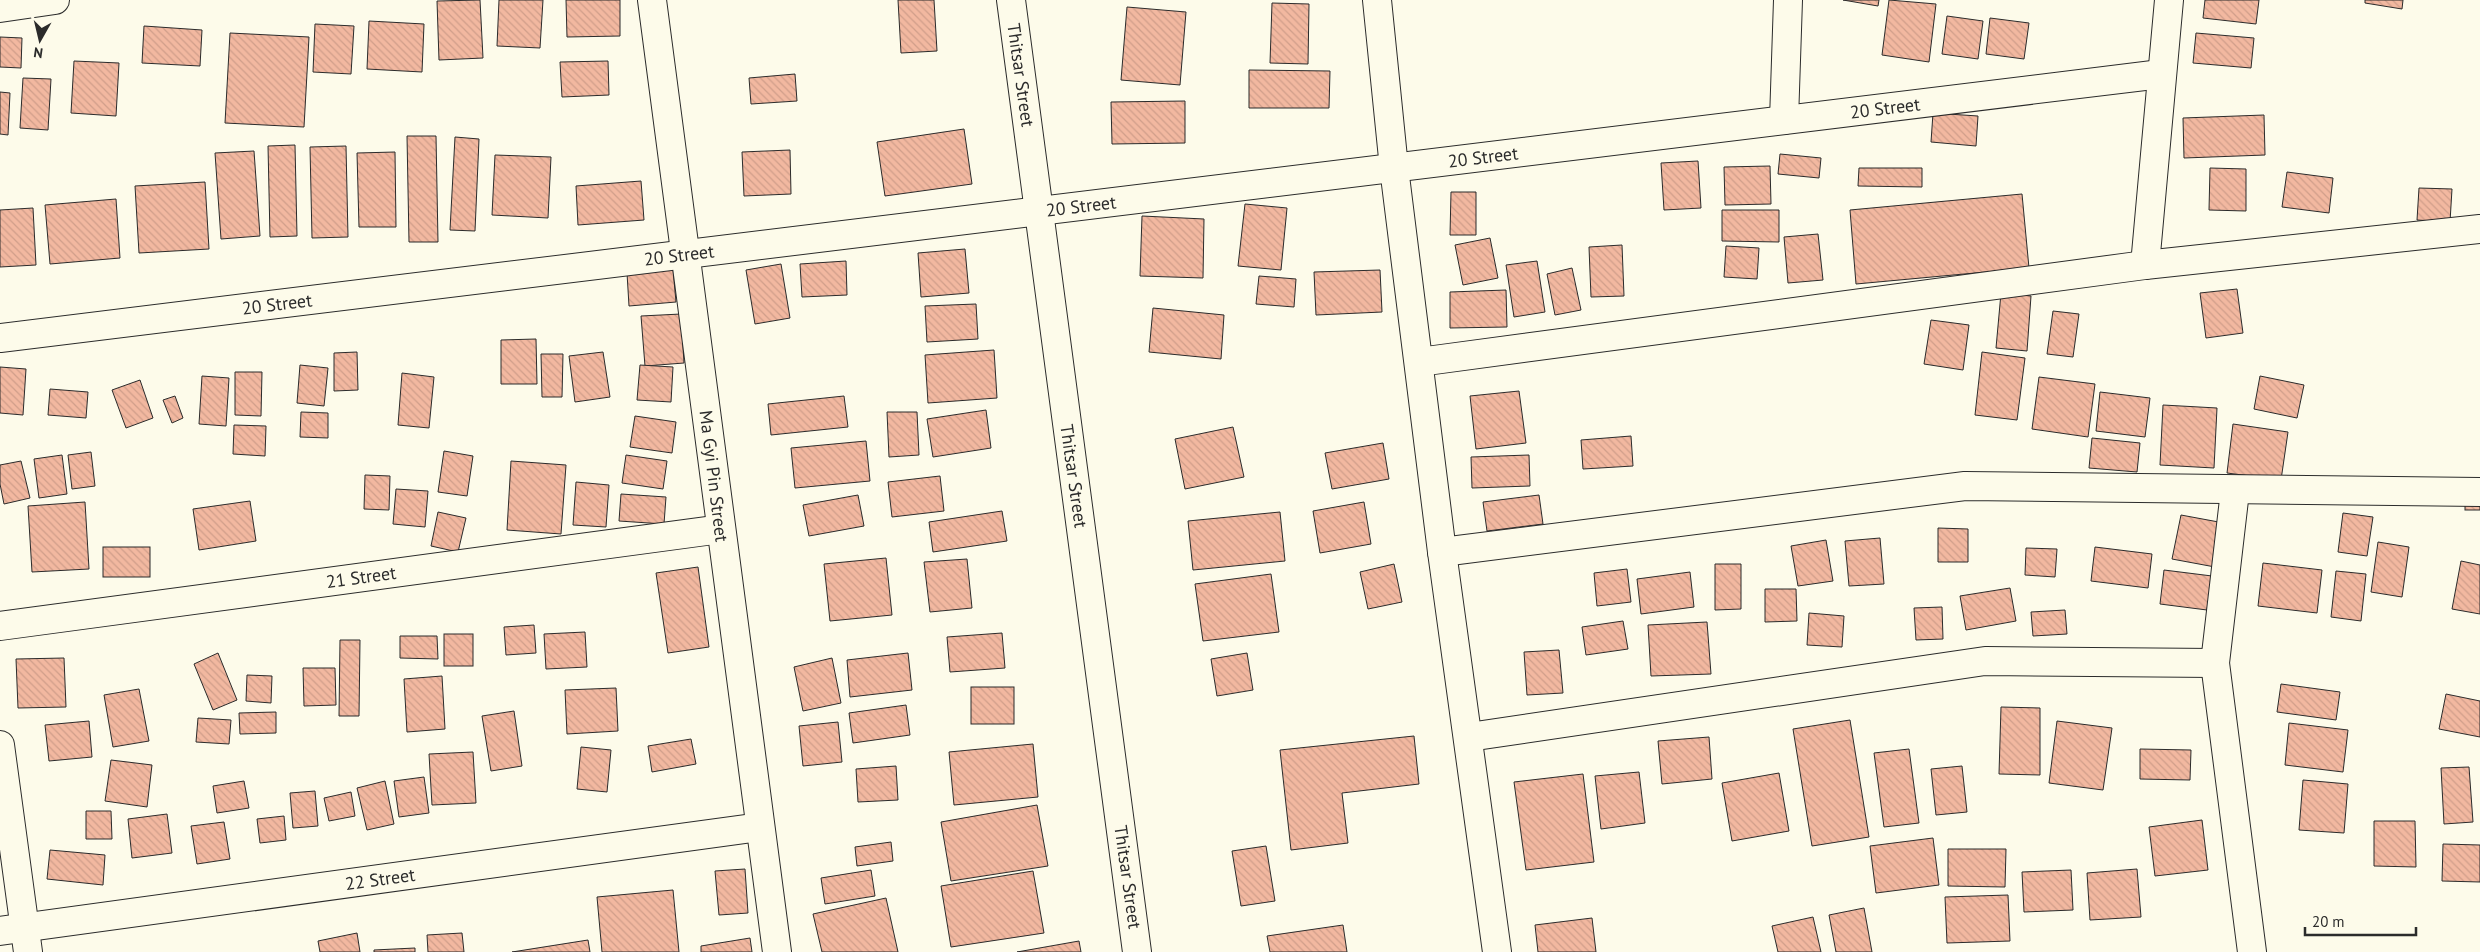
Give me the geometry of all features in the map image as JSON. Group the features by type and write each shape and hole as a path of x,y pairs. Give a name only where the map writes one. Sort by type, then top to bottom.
{"street":[{"path":"0,8 55,0"},
{"name":"Ma Gyi Pin Street","path":"652,0 777,952"},
{"name":"Thitsar Street","path":"1010,0 1138,952"},
{"path":"1377,0 1394,168 1418,362 1497,952"},
{"path":"1784,120 1788,0"},
{"path":"2145,265 2169,0"},
{"name":"20 Street","path":"0,338 2161,74"},
{"path":"1418,362 2145,265 2480,229"},
{"path":"1442,552 1965,486 2235,491 2480,492"},
{"path":"2235,491 2215,663 2252,952"},
{"name":"21 Street","path":"0,626 721,529"},
{"path":"1468,737 1985,660 2215,663"},
{"path":"0,745 18,937"},
{"name":"22 Street","path":"18,937 760,827"}],"building":[{"path":"480,0 483,58 439,60 437,1"},
{"path":"499,0 543,0 540,48 497,46"},
{"path":"566,0 620,0 620,36 567,37"},
{"path":"898,0 934,0 937,51 901,53"},
{"path":"1843,0 1879,0 1878,6"},
{"path":"1889,0 1936,4 1929,62 1882,55"},
{"path":"2205,0 2259,0 2256,24 2203,18"},
{"path":"2365,0 2403,0 2402,9 2365,3"},
{"path":"1272,3 1309,4 1308,64 1270,63"},
{"path":"1127,7 1186,12 1180,85 1121,80"},
{"path":"1947,16 1983,21 1978,59 1942,54"},
{"path":"1990,18 2029,23 2024,59 1986,54"},
{"path":"369,21 424,24 422,72 367,69"},
{"path":"315,24 354,26 351,74 313,72"},
{"path":"144,26 202,30 200,66 142,63"},
{"path":"230,33 309,37 304,127 225,123"},
{"path":"2196,33 2254,38 2251,68 2193,63"},
{"path":"0,37 22,38 21,68 0,67"},
{"path":"74,61 119,63 116,116 71,113"},
{"path":"608,61 609,95 562,97 560,62"},
{"path":"1249,70 1330,71 1329,108 1249,108"},
{"path":"795,74 797,101 751,104 749,78"},
{"path":"23,78 51,79 48,130 20,128"},
{"path":"0,92 10,93 8,135 0,134"},
{"path":"1185,101 1185,143 1112,144 1111,102"},
{"path":"1933,113 1978,116 1976,146 1931,142"},
{"path":"2264,115 2265,155 2184,158 2183,118"},
{"path":"964,129 972,184 885,196 877,142"},
{"path":"407,136 436,136 438,242 409,242"},
{"path":"455,137 479,139 475,231 450,230"},
{"path":"295,145 297,236 270,237 268,146"},
{"path":"346,146 348,237 312,238 310,147"},
{"path":"790,150 791,194 744,196 742,152"},
{"path":"254,151 260,236 221,239 215,153"},
{"path":"395,152 396,227 359,227 357,153"},
{"path":"1780,154 1821,158 1819,178 1778,174"},
{"path":"495,155 551,157 548,218 492,215"},
{"path":"1698,161 1701,208 1664,210 1661,163"},
{"path":"1770,166 1771,204 1725,205 1724,167"},
{"path":"1859,168 1922,168 1922,187 1858,186"},
{"path":"2210,168 2246,169 2246,211 2209,210"},
{"path":"2287,172 2333,178 2329,213 2282,207"},
{"path":"641,181 644,220 578,225 576,186"},
{"path":"205,182 209,249 139,253 135,186"},
{"path":"2419,188 2452,189 2450,222 2417,220"},
{"path":"1451,192 1476,192 1476,235 1450,235"},
{"path":"2022,194 2029,268 1856,284 1850,210"},
{"path":"116,199 120,258 50,264 45,205"},
{"path":"1245,204 1287,208 1281,270 1238,266"},
{"path":"33,208 36,265 0,267 0,210"},
{"path":"1722,210 1779,210 1779,242 1722,241"},
{"path":"1142,216 1204,219 1203,278 1140,276"},
{"path":"1818,234 1823,280 1788,283 1784,237"},
{"path":"1490,238 1498,278 1463,285 1455,245"},
{"path":"1622,245 1624,296 1591,297 1589,247"},
{"path":"1726,246 1759,248 1757,279 1724,277"},
{"path":"965,249 969,293 921,297 918,253"},
{"path":"846,261 847,295 802,297 800,264"},
{"path":"1537,261 1545,312 1514,317 1506,265"},
{"path":"781,264 790,318 755,324 746,270"},
{"path":"1572,268 1581,310 1555,315 1547,274"},
{"path":"673,269 676,302 629,306 627,273"},
{"path":"1380,270 1382,312 1316,315 1314,272"},
{"path":"1259,276 1296,279 1294,307 1256,304"},
{"path":"2237,289 2243,333 2206,338 2200,293"},
{"path":"1506,290 1507,327 1450,328 1450,292"},
{"path":"2001,293 2031,296 2027,351 1996,348"},
{"path":"976,304 978,339 927,342 925,306"},
{"path":"1153,308 1224,315 1221,359 1149,352"},
{"path":"2053,311 2079,314 2073,357 2047,354"},
{"path":"681,314 684,363 645,366 641,316"},
{"path":"1931,320 1969,325 1963,370 1924,364"},
{"path":"536,339 537,384 501,384 501,340"},
{"path":"994,350 997,398 928,403 925,355"},
{"path":"357,352 358,390 334,391 334,353"},
{"path":"603,352 610,397 575,402 569,356"},
{"path":"1982,352 2025,358 2017,420 1975,415"},
{"path":"541,354 563,354 562,397 542,397"},
{"path":"300,365 328,368 324,406 297,403"},
{"path":"640,365 673,367 671,402 637,400"},
{"path":"0,367 26,369 23,415 0,413"},
{"path":"235,372 262,372 261,416 235,415"},
{"path":"402,373 434,377 429,428 398,425"},
{"path":"202,376 229,378 226,426 199,424"},
{"path":"2260,376 2304,385 2297,418 2254,409"},
{"path":"2039,377 2095,384 2088,437 2032,429"},
{"path":"140,380 153,418 126,428 112,390"},
{"path":"50,389 88,392 86,418 48,415"},
{"path":"1519,391 1526,443 1476,449 1470,396"},
{"path":"2100,392 2150,398 2145,437 2096,431"},
{"path":"175,396 183,418 172,423 163,400"},
{"path":"844,396 848,427 771,435 768,404"},
{"path":"2163,405 2217,408 2214,468 2160,465"},
{"path":"986,410 991,448 933,457 927,419"},
{"path":"301,412 328,413 328,438 300,437"},
{"path":"887,412 917,412 919,455 889,457"},
{"path":"635,416 676,422 672,453 630,447"},
{"path":"2233,424 2288,432 2281,480 2227,473"},
{"path":"234,425 266,426 265,456 233,454"},
{"path":"1233,427 1244,477 1185,489 1175,439"},
{"path":"1631,436 1633,466 1583,469 1581,440"},
{"path":"2092,438 2140,443 2137,472 2089,468"},
{"path":"866,441 870,481 795,488 791,448"},
{"path":"1383,443 1389,479 1332,489 1325,453"},
{"path":"444,451 473,456 467,496 438,492"},
{"path":"91,452 95,486 72,489 68,455"},
{"path":"62,455 67,494 39,498 34,459"},
{"path":"626,455 667,461 663,489 622,483"},
{"path":"1529,455 1530,486 1472,488 1471,457"},
{"path":"21,461 30,498 4,504 0,484 0,465"},
{"path":"511,461 566,465 561,534 507,530"},
{"path":"365,475 390,476 389,510 364,509"},
{"path":"940,476 944,511 892,517 888,482"},
{"path":"576,482 609,485 606,527 573,525"},
{"path":"2465,483 2480,483 2480,510 2465,510"},
{"path":"396,489 428,491 425,527 393,524"},
{"path":"621,494 666,497 664,524 619,521"},
{"path":"858,495 864,526 809,536 803,505"},
{"path":"1539,495 1543,524 1487,531 1483,502"},
{"path":"250,501 256,541 199,550 193,509"},
{"path":"85,502 89,569 32,572 28,506"},
{"path":"1364,502 1371,544 1320,553 1313,511"},
{"path":"1002,511 1007,541 933,552 929,522"},
{"path":"438,512 466,518 458,552 431,546"},
{"path":"1280,512 1285,561 1193,570 1188,521"},
{"path":"2343,513 2373,517 2367,556 2338,552"},
{"path":"2181,515 2224,523 2215,567 2172,559"},
{"path":"1938,528 1968,529 1968,562 1938,562"},
{"path":"1880,538 1884,584 1849,586 1845,541"},
{"path":"1826,540 1833,581 1798,586 1791,546"},
{"path":"2378,542 2409,547 2402,597 2371,592"},
{"path":"103,547 150,547 150,577 103,577"},
{"path":"2095,547 2152,554 2148,588 2091,581"},
{"path":"2026,548 2057,549 2055,577 2025,575"},
{"path":"886,558 892,615 830,621 824,564"},
{"path":"967,559 972,608 930,612 924,562"},
{"path":"2461,561 2480,565 2480,614 2452,609"},
{"path":"2263,563 2322,570 2317,613 2258,606"},
{"path":"1394,564 1402,602 1368,609 1360,572"},
{"path":"1715,564 1741,564 1741,609 1715,610"},
{"path":"698,567 709,647 668,653 656,573"},
{"path":"1627,569 1631,602 1597,606 1594,573"},
{"path":"2164,570 2212,576 2207,610 2160,604"},
{"path":"2336,571 2366,574 2361,621 2331,617"},
{"path":"1690,572 1694,607 1641,614 1637,579"},
{"path":"1271,574 1279,632 1203,641 1195,584"},
{"path":"2010,588 2016,621 1966,630 1960,596"},
{"path":"1765,589 1796,589 1797,621 1765,622"},
{"path":"1942,607 1943,639 1916,640 1914,608"},
{"path":"2065,610 2067,634 2033,636 2031,612"},
{"path":"1809,613 1844,616 1842,647 1807,645"},
{"path":"1623,621 1628,649 1586,655 1582,627"},
{"path":"1707,622 1711,674 1651,676 1648,625"},
{"path":"534,625 536,653 506,655 504,627"},
{"path":"585,632 587,667 546,669 544,634"},
{"path":"1002,633 1005,668 950,672 947,637"},
{"path":"444,634 473,634 473,666 444,666"},
{"path":"400,636 437,636 438,659 400,658"},
{"path":"340,640 360,640 359,716 339,716"},
{"path":"1559,650 1563,693 1527,695 1524,652"},
{"path":"218,653 237,700 213,710 194,664"},
{"path":"908,653 912,690 850,697 847,660"},
{"path":"1247,653 1253,690 1217,696 1211,659"},
{"path":"64,658 66,707 18,708 16,659"},
{"path":"832,658 841,703 803,711 794,667"},
{"path":"303,668 335,668 336,705 304,706"},
{"path":"247,675 272,676 271,703 246,701"},
{"path":"442,676 445,729 407,732 404,679"},
{"path":"2281,684 2340,692 2336,720 2277,712"},
{"path":"971,687 1014,687 1014,724 971,724"},
{"path":"616,688 618,731 567,734 565,690"},
{"path":"139,689 149,741 113,747 104,695"},
{"path":"2446,694 2480,701 2480,737 2439,729"},
{"path":"906,705 910,735 853,743 849,713"},
{"path":"2001,707 2040,708 2040,775 1999,774"},
{"path":"514,711 522,766 491,771 482,716"},
{"path":"276,712 276,733 240,734 239,713"},
{"path":"198,718 231,720 229,744 196,742"},
{"path":"1850,720 1869,837 1812,846 1793,729"},
{"path":"89,721 92,757 49,761 45,725"},
{"path":"2057,721 2112,728 2103,790 2049,783"},
{"path":"838,722 842,762 803,766 799,726"},
{"path":"2289,723 2348,730 2343,772 2285,765"},
{"path":"1414,736 1419,784 1342,793 1348,843 1291,850 1280,750"},
{"path":"1709,737 1712,779 1662,784 1658,741"},
{"path":"691,739 696,764 652,772 648,746"},
{"path":"1033,744 1038,797 954,805 949,752"},
{"path":"581,747 611,750 607,792 577,789"},
{"path":"1909,749 1919,823 1884,827 1874,753"},
{"path":"2140,749 2191,750 2190,780 2140,779"},
{"path":"473,752 476,803 432,805 429,754"},
{"path":"111,760 152,765 147,807 105,801"},
{"path":"896,766 898,800 858,802 856,769"},
{"path":"1962,766 1967,812 1936,815 1931,769"},
{"path":"2469,767 2473,822 2444,824 2441,768"},
{"path":"1639,772 1645,823 1601,829 1595,776"},
{"path":"1779,773 1789,831 1732,841 1722,783"},
{"path":"1583,774 1594,862 1526,870 1514,782"},
{"path":"424,777 429,813 399,817 394,781"},
{"path":"2303,780 2348,784 2344,833 2299,830"},
{"path":"244,781 249,808 217,813 213,786"},
{"path":"385,781 394,824 367,830 357,788"},
{"path":"315,791 318,826 293,828 290,793"},
{"path":"351,792 355,816 329,821 324,798"},
{"path":"1037,805 1048,866 951,881 941,822"},
{"path":"86,811 111,811 112,839 86,839"},
{"path":"167,814 172,853 132,858 128,819"},
{"path":"284,816 286,840 260,843 257,819"},
{"path":"2202,820 2208,870 2155,876 2149,827"},
{"path":"2374,821 2415,821 2416,867 2374,866"},
{"path":"224,822 230,859 197,864 191,826"},
{"path":"1933,838 1939,885 1876,893 1870,846"},
{"path":"891,842 893,861 857,866 855,847"},
{"path":"2443,844 2480,845 2480,882 2442,881"},
{"path":"1266,846 1275,901 1241,906 1232,851"},
{"path":"1948,849 2006,849 2005,887 1948,886"},
{"path":"50,850 105,855 103,885 47,879"},
{"path":"745,869 748,913 719,915 715,871"},
{"path":"2137,869 2141,917 2090,920 2087,873"},
{"path":"871,870 875,896 825,904 821,878"},
{"path":"2071,870 2073,910 2024,912 2022,872"},
{"path":"1033,871 1044,933 951,947 941,886"},
{"path":"673,890 679,952 602,952 597,897"},
{"path":"2008,895 2010,941 1947,943 1945,897"},
{"path":"886,898 898,952 822,952 813,914"},
{"path":"1864,908 1872,952 1836,952 1829,915"},
{"path":"1813,917 1821,952 1778,952 1772,926"},
{"path":"1592,918 1596,952 1538,952 1535,925"},
{"path":"1343,925 1347,952 1270,952 1267,936"},
{"path":"357,933 360,952 320,952 318,941"},
{"path":"462,933 464,952 428,952 427,935"},
{"path":"750,938 752,952 701,952 701,946"},
{"path":"588,940 590,952 512,952"},
{"path":"1079,941 1081,952 1017,952"},
{"path":"415,948 415,952 374,952 374,950"}]}
